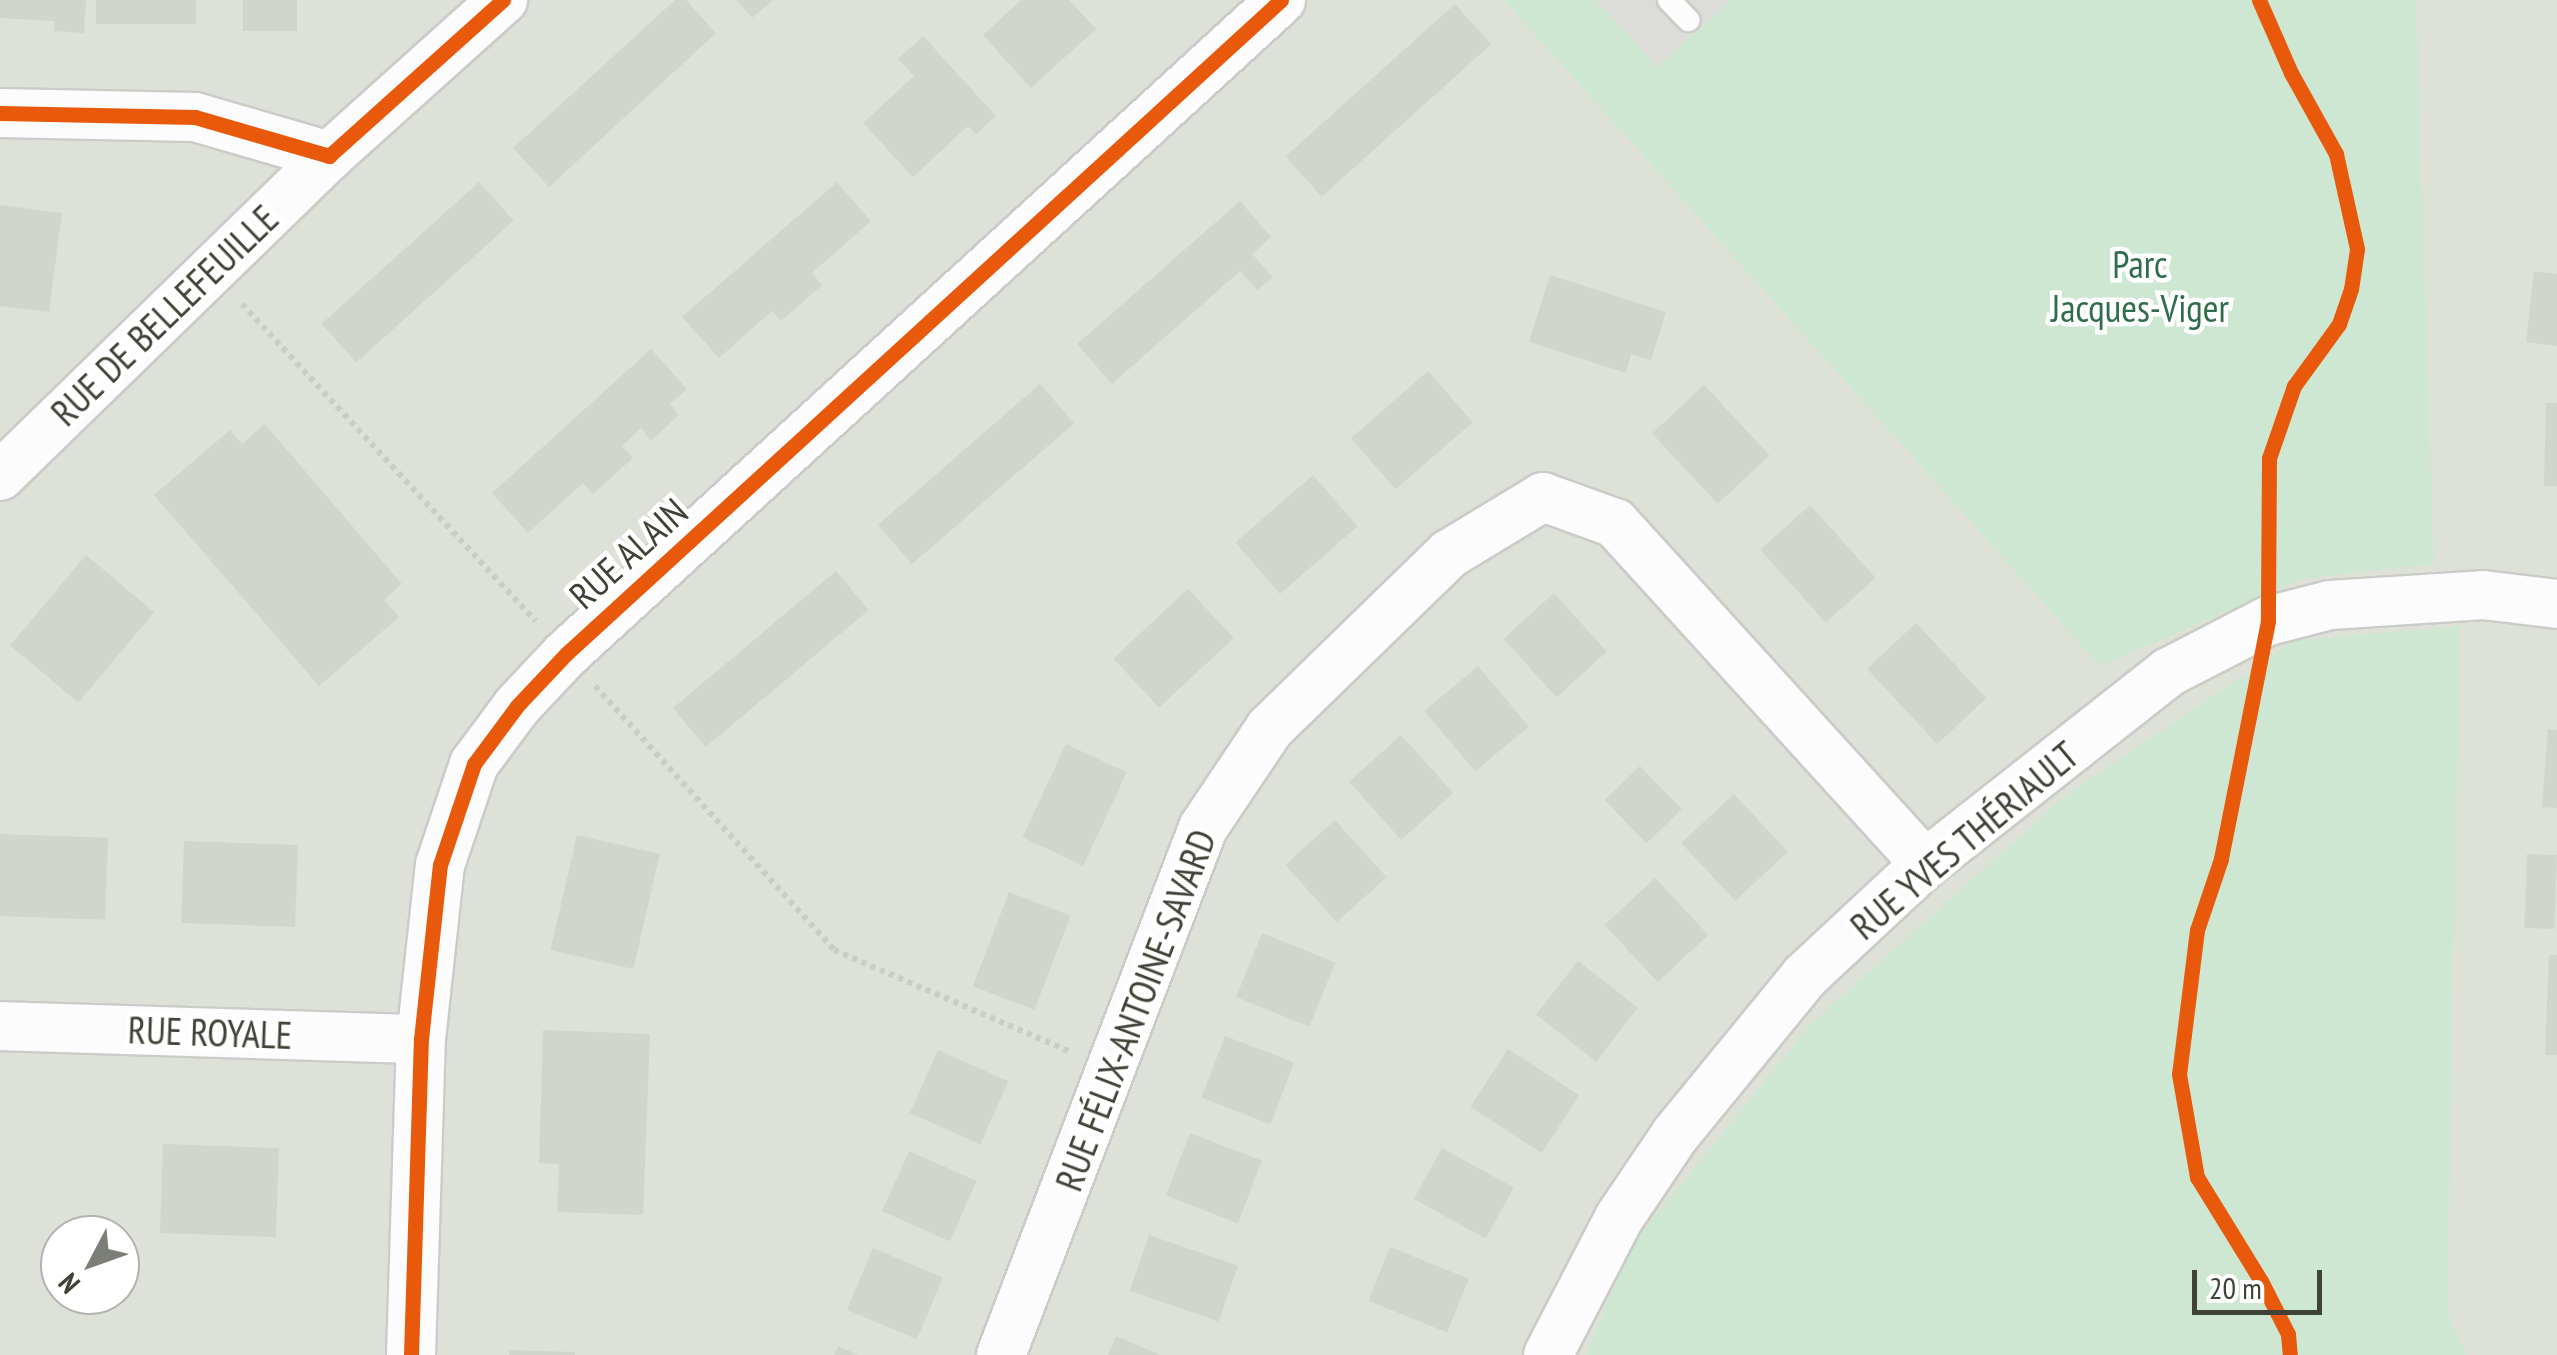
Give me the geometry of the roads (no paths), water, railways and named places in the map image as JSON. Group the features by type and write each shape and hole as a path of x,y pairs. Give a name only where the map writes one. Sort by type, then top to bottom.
{"street":[{"name":"RUE DE BELLEFEUILLE","path":"0,476 330,156 503,0"},
{"name":"RUE ALAIN","path":"410,1355 421,1038 440,865 474,764 518,706 566,654 1281,0"},
{"path":"0,113 194,117 330,156"},
{"name":"RUE FÉLIX-ANTOINE-SAVARD","path":"1001,1355 1039,1265 1070,1167 1202,828 1270,728 1449,554 1543,498 1615,523 1924,864"},
{"name":"RUE YVES THÉRIAULT","path":"1548,1355 1618,1218 1695,1105 1806,976 1924,864 2169,672 2268,620 2330,605 2483,595 2557,604"},
{"name":"RUE ROYALE","path":"0,1026 421,1038"}],"lane":[{"path":"1669,0 1688,20"}],"park label":[{"name":"Parc Jacques-Viger","path":"2140,286"}]}
